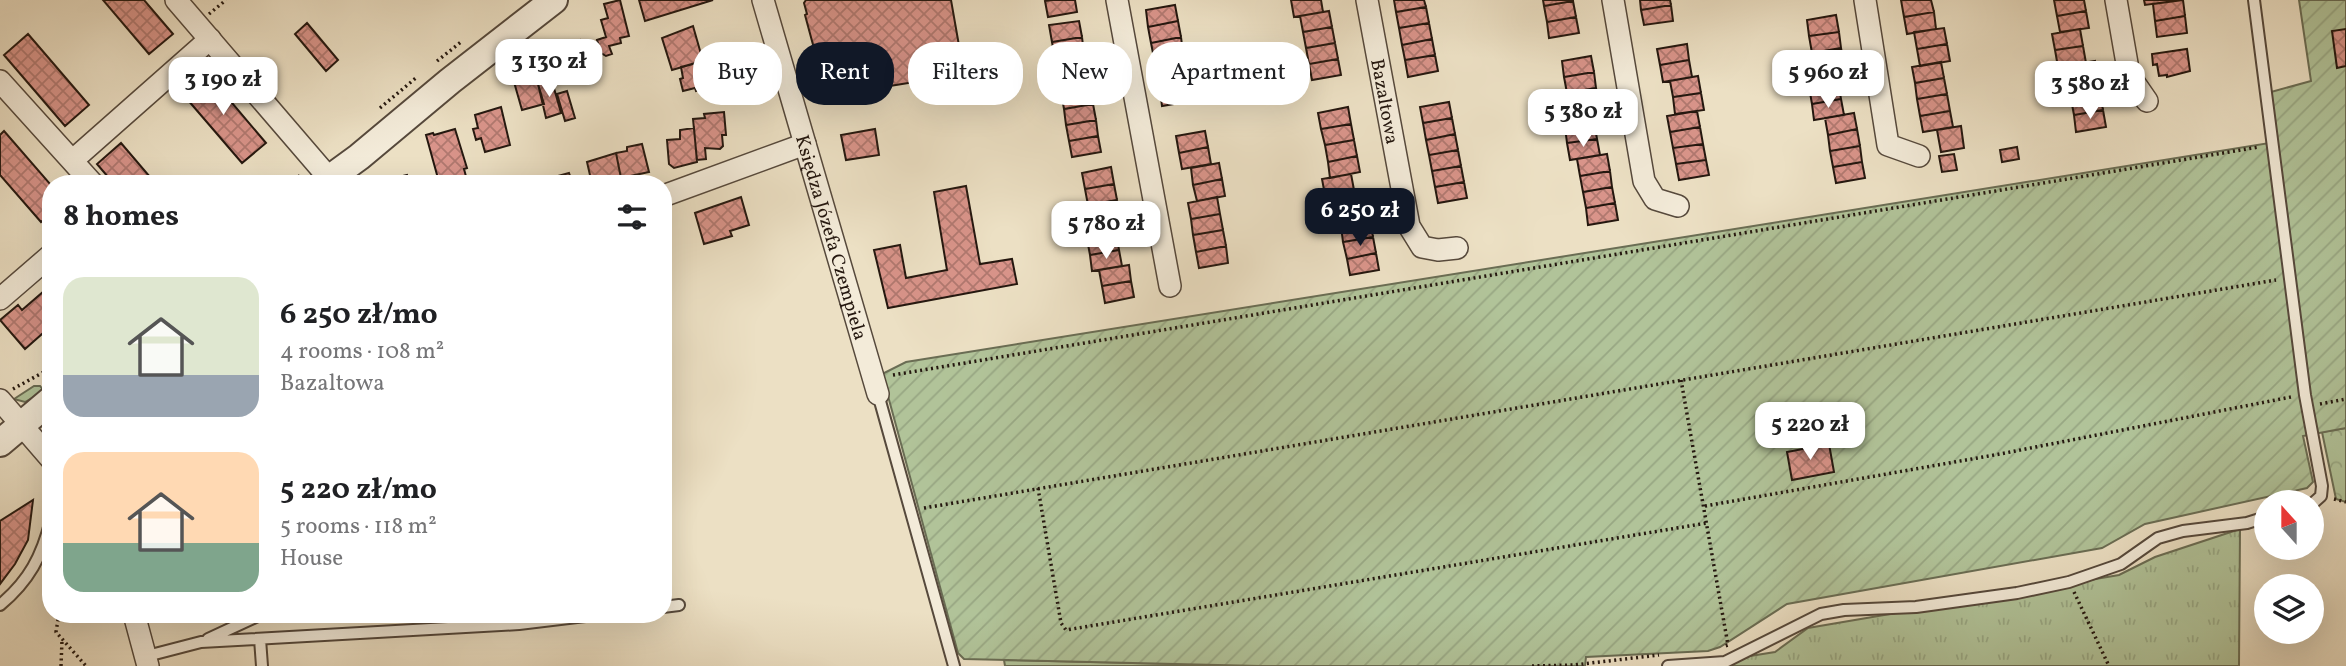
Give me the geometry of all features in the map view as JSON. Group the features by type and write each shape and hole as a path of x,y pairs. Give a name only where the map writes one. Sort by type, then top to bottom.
{"street":[{"path":"176,0 211,39 318,175"},
{"path":"324,175 359,158 450,80 554,0"},
{"name":"Księdza Józefa Czempiela","path":"763,0 876,386"},
{"path":"1117,0 1170,286"},
{"name":"Bazaltowa","path":"1367,0 1409,226 1422,247 1438,250 1457,248"},
{"path":"1613,0 1644,181 1655,199 1678,206"},
{"path":"1865,0 1888,145 1919,156"},
{"path":"2116,0 2129,75 2147,101"},
{"path":"73,160 211,39"},
{"path":"0,81 86,175"},
{"path":"672,193 806,144"},
{"path":"0,299 42,263"},
{"path":"4,396 22,425 42,448"},
{"path":"0,443 42,408"},
{"path":"136,623 147,661"}],"lane":[{"path":"2253,0 2306,400 2322,490"},
{"path":"876,386 955,666"},
{"path":"1668,666 1725,662 1821,614 1844,610 1916,607 2017,593 2070,582 2121,564 2158,538 2182,531 2254,521"},
{"path":"0,605 18,588 39,560 42,550"},
{"path":"672,606 679,605"},
{"path":"147,661 201,642 242,623"},
{"path":"201,642 466,623"},
{"path":"260,639 262,666"}],"path":[{"path":"876,386 980,359 2271,145"},
{"path":"911,511 2289,277"},
{"path":"4,396 42,373"},
{"path":"1681,379 1728,645 1721,647"},
{"path":"1704,506 2306,400 2346,399"},
{"path":"1038,488 1061,624 1066,630 1707,523"},
{"path":"2070,582 2109,666"},
{"path":"58,623 56,632 86,666"},
{"path":"61,666 62,638"},
{"path":"1532,666 1660,655"}],"green space":[{"path":"2299,0 2346,0 2346,428 2303,436 2313,482 2307,488 2254,490 2254,500 2145,524 2102,548 1787,604 1720,647 1708,651 1586,657 1585,666 1260,666 964,659 958,653 882,374 906,362 2276,142 2271,92 2311,81"},
{"path":"34,386 42,388 42,392 25,402 14,399"},
{"path":"2346,428 2346,502 2336,499 2322,432"},
{"path":"2240,529 2239,666 1688,666 1775,652 1808,628 2119,575 2155,557"},
{"path":"1004,660 1260,666 1005,666"}],"building":[{"path":"103,0 144,0 173,34 149,54"},
{"path":"620,0 629,36 620,38 621,43 609,46 612,54 606,56 601,53 597,40 606,37 601,20 608,18 604,4"},
{"path":"639,0 713,0 645,21"},
{"path":"806,0 951,0 958,42 908,42 908,83 894,85 894,42 812,42 804,3"},
{"path":"1075,0 1077,12 1048,17 1045,1"},
{"path":"1291,0 1321,0 1323,12 1294,17"},
{"path":"1394,0 1424,0 1426,7 1396,12"},
{"path":"1543,0 1573,0 1573,1 1544,6"},
{"path":"1640,0 1670,0 1671,5 1641,10"},
{"path":"1901,0 1931,0 1934,12 1904,17"},
{"path":"2054,0 2084,0 2086,11 2057,16"},
{"path":"2144,0 2173,0 2174,1 2145,5"},
{"path":"2183,0 2185,16 2155,21 2153,4"},
{"path":"1573,1 1576,17 1547,22 1544,6"},
{"path":"1175,5 1178,21 1148,27 1146,10"},
{"path":"1671,5 1673,21 1644,25 1641,10"},
{"path":"1426,7 1429,23 1399,28 1396,12"},
{"path":"1329,11 1332,27 1303,32 1300,16"},
{"path":"2086,11 2089,28 2060,32 2057,16"},
{"path":"1934,12 1936,29 1907,34 1904,17"},
{"path":"1836,15 1839,32 1809,36 1807,20"},
{"path":"2185,16 2187,33 2157,37 2155,21"},
{"path":"1576,17 1579,33 1549,38 1547,22"},
{"path":"1079,21 1082,37 1052,42 1049,25"},
{"path":"1178,21 1181,37 1151,42 1148,27"},
{"path":"307,23 338,60 326,71 295,34"},
{"path":"1429,23 1432,39 1402,45 1399,28"},
{"path":"693,26 698,42 693,42 693,64 672,70 662,38"},
{"path":"1332,27 1335,43 1310,47 1310,42 1305,42 1303,32"},
{"path":"1944,28 1947,44 1917,49 1914,32"},
{"path":"2080,29 2083,46 2055,50 2052,34"},
{"path":"2346,29 2346,66 2337,68 2332,31"},
{"path":"1839,32 1841,48 1812,53 1809,36"},
{"path":"28,34 89,105 65,126 4,55"},
{"path":"1082,37 1083,42 1052,42"},
{"path":"1181,37 1182,42 1156,42"},
{"path":"1432,39 1435,55 1405,60 1402,45"},
{"path":"580,40 587,65 564,71 561,61 557,62 554,54 558,53 557,47"},
{"path":"1335,43 1338,59 1310,64 1310,47"},
{"path":"1687,44 1689,60 1660,65 1657,49"},
{"path":"1947,44 1950,61 1920,66 1917,49"},
{"path":"2083,46 2086,63 2058,67 2055,50"},
{"path":"1841,48 1844,64 1814,69 1812,53"},
{"path":"2187,49 2190,71 2167,77 2159,76 2157,64 2153,65 2152,54"},
{"path":"1435,55 1438,71 1408,77 1405,60"},
{"path":"1591,56 1594,72 1564,77 1562,61"},
{"path":"545,57 552,81 541,83 535,60"},
{"path":"1338,59 1341,75 1312,80 1310,64"},
{"path":"1689,60 1692,77 1663,82 1660,65"},
{"path":"594,61 598,75 581,79 578,67"},
{"path":"2095,61 2097,78 2068,83 2065,66"},
{"path":"1941,62 1944,78 1915,83 1912,67"},
{"path":"693,64 693,88 683,91 681,67"},
{"path":"1844,64 1846,80 1817,86 1814,69"},
{"path":"527,70 529,77 539,74 541,83 538,84 544,104 522,110 512,75"},
{"path":"205,71 266,143 242,163 181,92"},
{"path":"1594,72 1596,88 1567,93 1564,77"},
{"path":"1698,76 1701,93 1673,97 1670,81"},
{"path":"1944,78 1947,94 1917,99 1915,83"},
{"path":"2097,78 2100,94 2071,99 2068,83"},
{"path":"552,81 561,113 546,118 538,84"},
{"path":"1838,82 1841,99 1812,104 1809,87"},
{"path":"1596,88 1599,104 1570,109 1567,93"},
{"path":"567,91 575,118 565,121 557,94"},
{"path":"1701,93 1704,110 1675,114 1673,97"},
{"path":"1947,94 1950,111 1920,116 1917,99"},
{"path":"2100,94 2103,110 2074,115 2071,99"},
{"path":"1841,99 1844,115 1814,120 1812,104"},
{"path":"1449,102 1452,118 1423,123 1420,107"},
{"path":"1599,104 1602,121 1573,125 1570,109"},
{"path":"1063,105 1087,105 1064,109"},
{"path":"1093,105 1096,120 1066,125 1064,109"},
{"path":"501,107 510,145 485,152 481,138 476,140 473,129 478,128 475,115"},
{"path":"1348,107 1351,124 1321,129 1318,113"},
{"path":"2103,110 2106,127 2076,132 2074,115"},
{"path":"1697,111 1700,127 1670,132 1667,116"},
{"path":"1950,111 1953,127 1923,132 1920,116"},
{"path":"724,112 726,135 722,135 723,146 720,149 705,148 706,159 697,160 693,119 705,118 704,114"},
{"path":"1854,113 1857,129 1828,135 1825,118"},
{"path":"1452,118 1455,134 1426,140 1423,123"},
{"path":"1096,120 1098,136 1069,141 1066,125"},
{"path":"1594,122 1597,139 1567,143 1565,127"},
{"path":"1351,124 1354,140 1325,145 1321,129"},
{"path":"1961,126 1964,148 1941,152 1937,130"},
{"path":"1700,127 1703,144 1673,148 1670,132"},
{"path":"694,128 697,162 674,168 669,164 667,140 680,139 680,130"},
{"path":"455,129 467,168 464,169 466,175 437,175 426,135"},
{"path":"875,129 879,155 846,160 841,135"},
{"path":"1857,129 1860,146 1830,151 1828,135"},
{"path":"4,131 42,175 41,222 0,175 0,135"},
{"path":"1205,131 1208,147 1179,153 1176,136"},
{"path":"1455,134 1458,150 1429,155 1426,140"},
{"path":"1098,136 1101,152 1072,157 1069,141"},
{"path":"1597,139 1600,155 1570,160 1567,143"},
{"path":"1354,140 1357,156 1328,162 1325,145"},
{"path":"121,143 148,175 106,175 97,164"},
{"path":"642,144 649,172 620,175 616,153 627,151 627,147"},
{"path":"1703,144 1706,160 1676,164 1673,148"},
{"path":"1860,146 1862,162 1833,167 1830,151"},
{"path":"1208,147 1211,164 1182,169 1179,153"},
{"path":"2017,147 2019,159 2002,162 2000,150"},
{"path":"1458,150 1461,166 1432,171 1429,155"},
{"path":"616,153 620,175 590,175 587,162"},
{"path":"1607,154 1610,171 1580,176 1577,159"},
{"path":"1954,154 1957,170 1942,172 1939,156"},
{"path":"1357,156 1360,172 1330,178 1328,162"},
{"path":"1706,160 1709,175 1679,180 1676,164"},
{"path":"1862,162 1865,178 1836,183 1833,167"},
{"path":"1219,163 1222,179 1193,185 1191,168"},
{"path":"1461,166 1464,182 1435,187 1432,171"},
{"path":"1111,167 1114,184 1085,189 1082,173"},
{"path":"1610,171 1612,187 1583,192 1580,176"},
{"path":"1351,174 1354,190 1325,195 1322,179"},
{"path":"1222,179 1225,196 1197,201 1193,185"},
{"path":"1464,182 1467,198 1438,203 1435,187"},
{"path":"1114,184 1117,200 1088,205 1085,189"},
{"path":"966,186 980,264 1012,259 1017,284 888,308 874,250 900,245 906,278 947,270 934,192"},
{"path":"1612,187 1615,203 1586,208 1583,192"},
{"path":"1354,190 1358,207 1328,212 1325,195"},
{"path":"741,197 749,225 730,231 732,236 704,244 695,213"},
{"path":"1217,197 1220,214 1191,219 1188,203"},
{"path":"1117,200 1120,216 1091,221 1088,205"},
{"path":"1615,203 1618,220 1588,225 1586,208"},
{"path":"1367,205 1370,221 1341,226 1337,210"},
{"path":"1220,214 1223,230 1193,235 1191,219"},
{"path":"1120,216 1123,232 1094,237 1091,221"},
{"path":"1370,221 1373,237 1343,242 1341,226"},
{"path":"1223,230 1226,246 1196,252 1193,235"},
{"path":"1116,233 1119,250 1090,255 1087,239"},
{"path":"1373,237 1376,253 1347,259 1343,242"},
{"path":"1226,246 1228,263 1199,268 1196,252"},
{"path":"1119,250 1122,266 1092,271 1090,255"},
{"path":"1376,253 1379,270 1350,275 1347,259"},
{"path":"1129,265 1131,281 1102,286 1099,270"},
{"path":"1131,281 1134,297 1105,303 1102,286"},
{"path":"42,293 42,334 25,349 0,320 18,305 22,310"},
{"path":"1829,444 1834,472 1792,480 1787,452"},
{"path":"33,500 28,540 0,584 0,521"}]}
